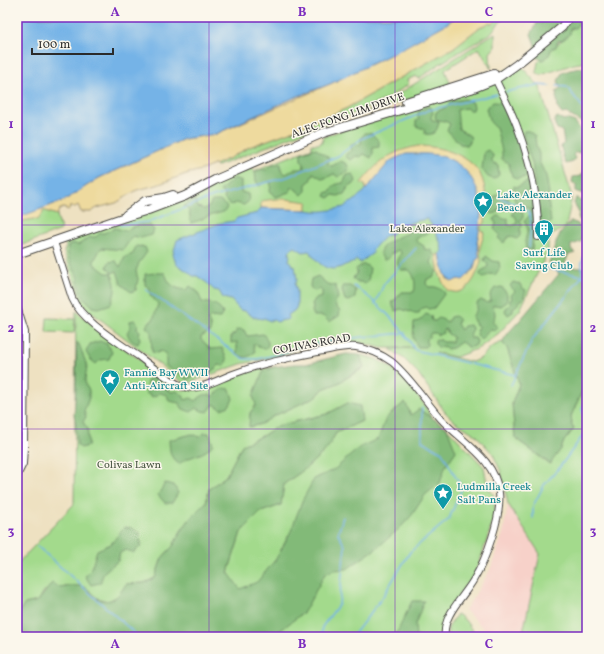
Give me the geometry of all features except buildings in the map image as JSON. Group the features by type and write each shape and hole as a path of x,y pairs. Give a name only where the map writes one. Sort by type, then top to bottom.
{"street":[{"name":"ALEC FONG LIM DRIVE","path":"521,58 564,17"},
{"name":"ALEC FONG LIM DRIVE","path":"17,254 122,218 145,201 164,198 183,191 213,174 247,159 318,134 371,113 495,77 562,27 569,17"},
{"path":"495,77 518,128 527,155 535,201 538,237"},
{"name":"COLIVAS ROAD","path":"54,242 74,304 82,313 114,339 186,388 197,387 250,368 293,357 350,347 375,352 391,362 400,370 444,422 484,458 492,470 499,492 497,519 483,560 473,581 448,619 445,626 444,637"},
{"path":"17,308 25,332 24,446 23,464 17,476"}],"shaded area":[{"path":"508,504 540,554 522,637 492,637 465,610 490,570 503,533"}],"green space":[{"path":"498,17 506,17 490,34 441,63 418,79 416,76 407,80 409,84 388,98 355,113 218,166 213,165 230,158 249,147 303,127 347,108 453,48 480,27"},
{"path":"549,17 583,17 578,19 579,23 575,28 571,28 570,34 563,40 558,41 556,47 552,48 549,55 543,60 533,56 535,45 531,34 537,23 542,23"},
{"path":"581,17 587,17 587,62 574,64 541,75 536,72 538,62 564,38"},
{"path":"495,33 495,47 490,53 491,69 479,48 445,70 450,83 448,88 359,114 378,107"},
{"name":"Lake Alexander","path":"520,65 540,87 572,197 566,227 550,238 548,251 520,310 499,333 479,348 456,357 436,353 472,362 481,358 491,347 502,342 507,348 519,384 512,403 515,438 549,464 574,429 571,424 571,416 587,380 587,637 522,637 540,554 508,504 501,472 493,454 476,435 454,421 445,412 418,373 403,358 390,349 414,348 382,348 361,343 341,345 340,341 295,349 283,356 241,364 185,384 87,309 82,303 64,252 66,246 64,241 253,167 253,171 312,148 312,144 320,144 323,137"},
{"path":"587,67 587,133 586,125 566,113 562,114 558,109 556,98 557,90 561,88 558,81 562,73"},
{"path":"465,99 473,103 474,107 473,110 466,108 457,110 459,129 470,136 471,139 467,145 460,144 447,130 450,124 435,118 436,112 447,107 451,101"},
{"path":"493,102 503,103 510,121 514,125 523,149 523,157 526,162 528,171 526,177 517,179 512,176 509,164 502,159 502,151 496,127 490,122 486,108"},
{"path":"426,107 431,107 433,113 431,117 432,120 439,121 437,130 431,134 425,134 423,128 416,126 416,121 419,119 417,115 419,111"},
{"path":"557,117 575,122 587,139 586,151 581,153 576,152 573,155 575,158 573,162 566,164 561,146 564,143 562,131 556,128 554,121"},
{"path":"524,131 529,131 535,136 539,161 546,176 551,222 547,224 540,223 532,163 523,135"},
{"path":"365,133 371,133 379,141 379,147 373,148 371,158 364,154 360,157 356,156 351,160 346,157 346,154 352,150 350,146 355,142 359,146 361,143 361,138"},
{"path":"315,148 329,158 328,165 332,166 341,161 347,164 349,170 338,177 334,174 323,179 313,173 310,181 306,184 306,191 302,195 292,187 290,192 275,197 270,191 271,182 264,183 259,186 256,181 255,172 262,169 266,170 271,165 276,164 281,164 281,170 286,174 294,169 303,169 304,164 301,160 301,153"},
{"path":"488,150 493,155 492,162 498,165 499,175 494,179 488,177 482,169 484,152"},
{"path":"587,163 587,193 584,194 576,191 576,185 572,182 573,177 581,176 583,173 584,164"},
{"path":"353,174 356,181 353,185 349,186 344,194 338,196 333,195 329,198 325,196 327,192 330,192 335,185 343,183 347,175"},
{"path":"234,178 241,181 241,192 248,194 249,201 244,205 236,203 231,205 224,199 225,195 220,191"},
{"path":"529,182 530,185 534,213 532,250 526,249 525,241 528,229 524,221 529,216 530,210 517,204 514,200 514,186 517,187"},
{"path":"496,195 501,195 509,199 509,202 506,207 503,208 501,206 497,213 492,214 489,211"},
{"path":"576,198 581,201 587,200 587,224 582,225 578,217 579,213 574,203"},
{"path":"195,200 198,207 204,209 209,207 212,201 220,201 227,207 223,212 191,223 189,211 184,206 189,201"},
{"path":"516,207 523,213 523,218 520,220 522,226 520,229 520,236 517,239 510,236 504,243 498,238 500,235 494,229 496,224 494,219 499,215 503,219 508,218 508,225 512,226 516,224 517,220 515,216 512,215"},
{"path":"43,210 57,215 61,230 17,247 17,224 21,223 21,221 34,219"},
{"path":"571,221 578,224 583,232 581,242 571,245 571,250 575,253 568,255 565,264 576,268 587,267 587,380 571,416 571,424 574,429 564,441 561,449 550,464 515,438 512,403 519,384 507,348 502,342 559,274 549,262 557,239"},
{"path":"150,225 154,230 152,235 141,238 133,236 123,250 101,248 94,261 94,264 106,273 111,273 115,284 115,292 111,304 99,308 93,307 81,293 77,276 68,255 68,246 73,243 78,245 90,237 96,237 100,233 104,233 115,228 126,231 132,227"},
{"path":"422,225 427,228 428,233 417,238 416,241 424,246 424,249 431,250 434,255 431,263 437,271 433,278 427,279 426,284 429,287 438,288 445,293 434,308 428,309 426,307 421,309 419,313 413,313 411,311 401,309 395,311 392,301 395,300 402,292 414,292 415,286 413,275 409,270 401,270 398,265 401,252 398,250 391,254 389,258 384,260 380,254 383,246 407,234 409,231 414,230 416,226"},
{"path":"136,246 145,247 147,252 139,263 136,271 138,279 136,290 131,292 121,284 117,271 112,273 107,267 109,262 116,261 120,267 125,257 133,254"},
{"path":"486,256 493,261 499,262 500,268 495,275 490,274 483,278 480,275 481,271 487,268 488,265 484,260"},
{"path":"362,265 366,265 370,268 368,282 364,284 361,282 356,282 353,278 357,273 356,269"},
{"path":"165,273 170,283 178,288 186,290 190,286 197,291 202,302 212,303 223,313 220,318 210,317 208,320 211,327 210,332 201,337 201,340 210,349 222,348 227,360 224,366 219,365 216,369 208,373 195,376 187,380 166,366 166,354 161,351 157,353 152,352 151,331 146,327 148,323 153,320 158,304 150,295 150,288 145,285 145,274"},
{"path":"318,276 327,284 336,286 338,298 335,302 336,307 340,311 339,316 329,322 323,316 314,316 312,311 312,304 315,299 322,297 322,291 320,289 315,291 312,290 310,286 311,279"},
{"path":"513,282 520,284 522,288 526,290 523,299 513,308 513,312 508,315 505,311 511,304 509,301 512,299 511,295 515,291 510,286"},
{"path":"343,286 350,286 356,290 355,298 349,301 345,300 342,291"},
{"path":"502,287 507,294 507,302 501,306 492,306 495,314 492,322 497,326 495,330 490,329 481,340 478,337 476,330 479,326 476,325 472,317 477,309 477,303 481,300 487,303 491,301 490,295 495,288"},
{"name":"Colivas Lawn","path":"76,311 96,328 182,390 197,390 205,388 241,374 274,367 263,372 256,405 250,413 250,427 261,424 274,416 317,396 323,389 338,383 364,368 360,355 376,359 392,368 408,383 424,404 431,417 447,428 484,467 488,488 493,494 495,501 494,518 479,564 473,578 464,587 448,613 442,626 441,637 146,637 239,589 228,573 241,532 261,512 281,505 284,484 305,469 327,449 336,433 362,421 348,403 327,414 277,426 264,435 242,445 226,476 209,489 206,502 192,516 181,531 173,546 162,558 155,578 144,583 126,584 120,595 108,601 97,598 86,588 70,586 44,591 38,601 25,604 17,614 17,564 74,504"},
{"path":"426,314 431,316 432,321 439,318 448,322 450,317 455,316 459,320 457,324 461,330 464,326 470,325 472,328 470,338 475,338 477,341 476,345 470,348 461,342 453,348 447,349 443,346 439,348 435,344 435,340 452,342 453,337 444,329 443,333 438,335 431,333 427,339 427,345 425,347 418,347 413,338 414,322 419,321"},
{"path":"47,318 75,319 74,333 46,332"},
{"path":"135,320 138,324 137,328 140,331 140,339 138,344 131,340 127,332 130,329 130,321"},
{"path":"236,330 244,330 247,336 263,334 268,342 267,347 265,349 253,344 255,352 250,356 242,357 237,354 237,342 231,343 231,336 236,333"},
{"path":"100,341 107,344 112,352 109,359 100,360 96,364 90,359 86,352 90,344"},
{"path":"77,342 87,366 85,380 86,386 89,390 89,398 84,411 86,417 83,422 88,429 88,446 81,448 77,445 74,415"},
{"path":"346,354 360,355 364,367 338,383 323,389 317,396 274,416 261,424 249,427 250,413 256,405 253,396 263,372 274,367 306,364"},
{"path":"157,376 165,382 166,389 172,392 177,391 183,395 185,400 191,398 196,401 204,395 213,396 223,388 230,389 233,399 229,406 221,409 214,404 208,412 197,408 191,412 183,409 179,403 169,401 167,395 160,393 153,397 146,393 147,381"},
{"path":"405,402 411,415 419,409 447,428 456,451 445,467 440,483 425,495 412,515 401,527 377,548 347,569 334,570 325,574 304,612 272,637 17,637 17,614 25,604 38,601 52,583 61,588 80,586 87,589 97,598 107,601 118,595 126,584 144,583 155,578 162,558 173,546 181,531 192,516 206,502 209,489 226,476 242,445 264,435 277,426 327,414 348,403 360,406 362,421 336,433 327,449 305,469 284,484 281,505 261,512 241,532 228,572 240,589 257,582 276,559 291,531 302,501 314,479 335,469 360,447 378,439 386,418"},
{"path":"204,433 209,433 213,444 206,451 188,458 179,464 173,459 169,440 192,434 200,437"},
{"path":"165,483 174,485 178,493 172,503 165,503 158,495"},
{"path":"124,527 132,528 140,533 141,546 133,553 126,550 120,553 118,561 104,572 100,583 91,585 85,576 91,570 97,550 111,544"},
{"path":"412,601 424,601 415,625 416,637 395,637"},
{"path":"457,614 466,621 477,637 448,637 448,628"}],"sand":[{"path":"456,17 498,17 492,24 489,23 480,27 453,48 347,108 303,127 249,147 230,158 205,169 137,190 116,203 97,208 91,212 81,212 78,205 75,207 69,207 69,210 63,208 59,210 57,215 43,210 43,213 38,220 34,219 21,221 21,223 17,224 17,216 64,200 99,178 184,139 216,134 330,84 448,23"},
{"path":"418,146 426,146 453,152 461,156 475,167 483,180 486,198 486,211 485,223 481,226 481,230 484,233 480,248 481,261 473,280 463,291 448,291 439,274 436,255 440,254 447,279 458,279 469,272 474,266 479,250 477,241 481,213 370,185 366,189 365,185 361,183 385,158 399,151"},
{"path":"276,199 308,202 307,210 261,208 261,201"}],"water":[{"path":"17,17 454,17 448,23 394,53 330,84 293,98 216,134 184,139 99,178 65,200 17,218"},
{"name":"Lake Alexander","path":"406,154 428,154 446,158 463,168 474,183 478,192 481,212 477,243 479,258 476,260 474,269 463,280 458,279 452,282 443,270 440,254 442,251 441,244 434,228 427,219 410,223 402,228 394,229 392,234 385,236 372,250 374,252 360,263 356,260 353,263 339,268 334,269 324,267 309,251 303,252 295,247 290,250 289,260 292,265 295,266 297,280 295,284 297,291 297,306 295,310 287,316 289,319 276,322 274,320 270,321 264,318 253,317 245,311 240,310 231,300 223,298 219,291 214,290 197,276 193,276 176,264 173,254 177,240 220,223 234,221 237,218 257,213 261,208 321,211 344,207 363,193 390,161"}],"waterway":[{"path":"506,92 537,85 550,86"},
{"path":"557,86 567,87 587,113"},
{"path":"120,225 148,222 213,197 287,177 338,156 361,139 429,110 497,94"},
{"path":"500,198 521,207 530,214 531,227 529,248"},
{"path":"511,385 532,340 582,276 582,262 587,247"},
{"path":"375,304 384,284 416,248"},
{"path":"545,268 587,277"},
{"path":"354,286 371,299 396,323 415,350 515,375"},
{"path":"145,289 244,359 257,359 281,354 296,348 342,339 405,333"},
{"path":"587,398 582,409 584,416 587,418"},
{"path":"352,637 382,598 410,552 449,519 462,488 442,452 422,441 422,408"},
{"path":"533,518 533,506 544,485 559,468 587,430"},
{"path":"322,637 322,627 339,604 345,546 338,534 343,517"},
{"path":"37,546 139,637"}],"place":[{"name":"Lake Alexander Beach","path":"483,218"},
{"name":"Surf Life Saving Club","path":"544,246"},
{"name":"Fannie Bay WWII Anti-Aircraft Site","path":"110,396"},
{"name":"Ludmilla Creek Salt Pans","path":"443,510"}]}
